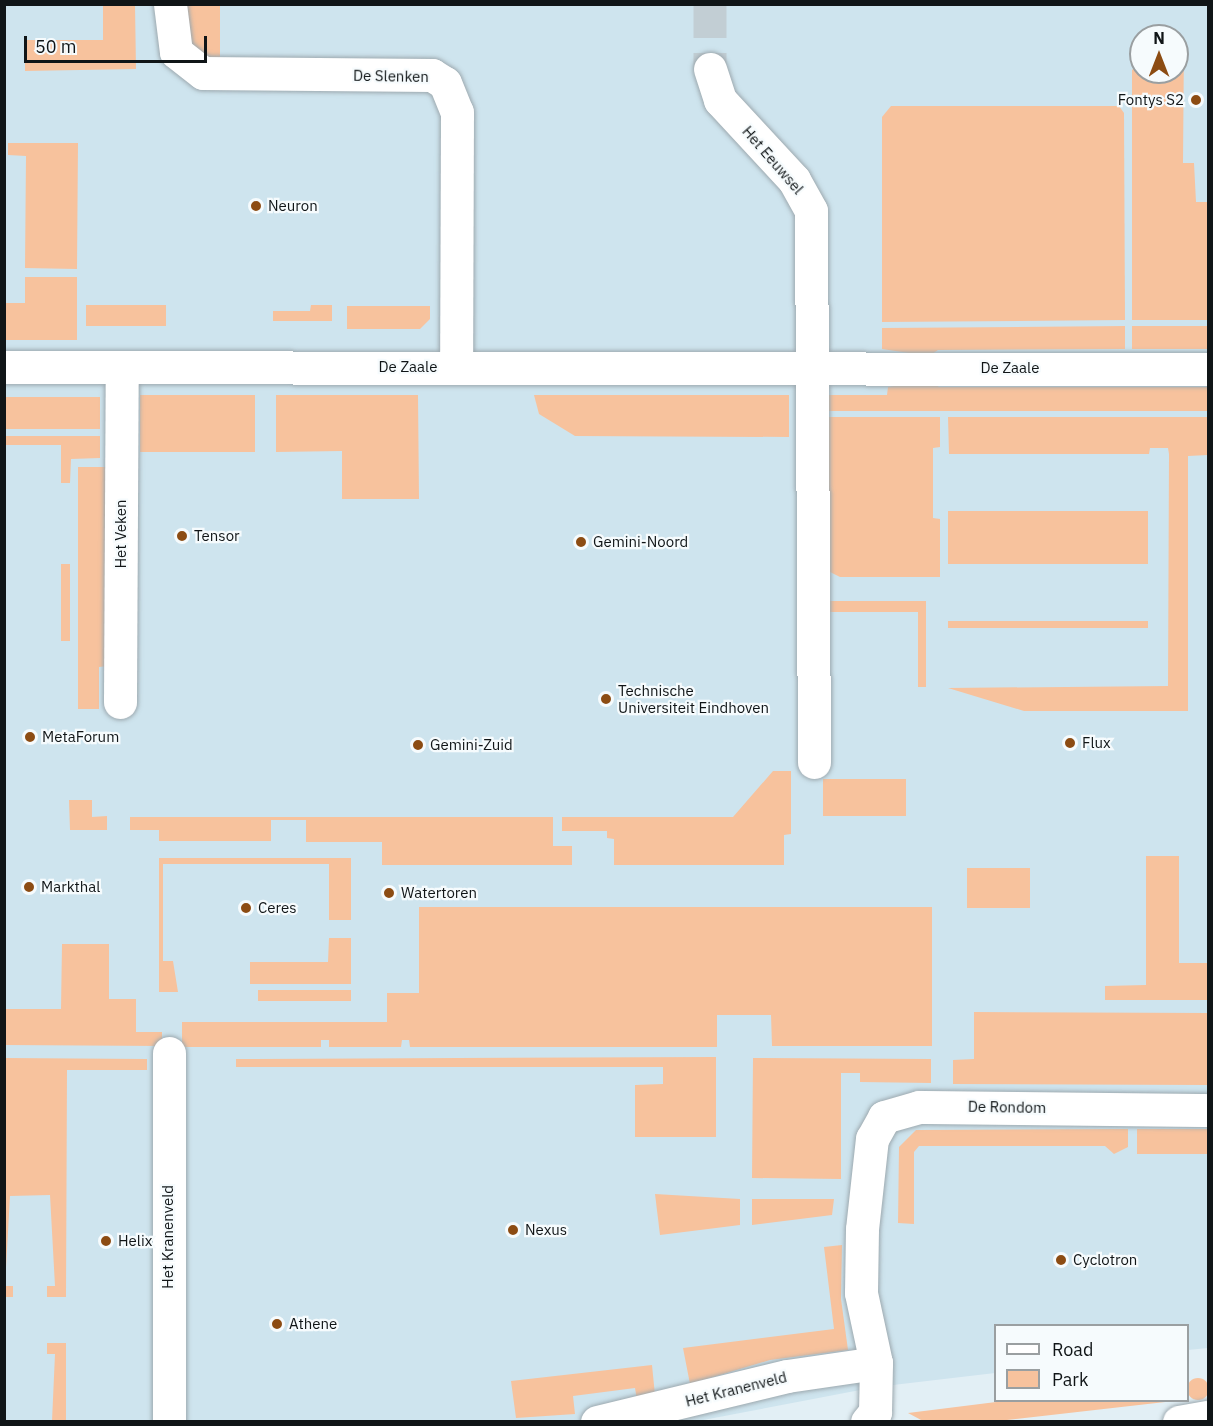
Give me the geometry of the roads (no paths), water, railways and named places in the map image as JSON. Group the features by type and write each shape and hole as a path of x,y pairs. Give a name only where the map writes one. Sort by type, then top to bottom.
{"street":[{"name":"De Slenken","path":"170,4 176,52 203,73 432,75 445,83 457,112 456,367"},
{"name":"Het Eeuwsel","path":"710,69 720,100 807,200 812,367"},
{"name":"De Zaale","path":"4,367 1209,369"},
{"name":"Het Veken","path":"120,702 122,367"},
{"path":"812,367 814,762"},
{"name":"Het Kranenveld","path":"169,1053 169,1422"},
{"name":"De Rondom","path":"876,1418 876,1363 868,1313 877,1281 870,1190 874,1130 899,1110 1209,1110"},
{"name":"Het Kranenveld","path":"597,1422 787,1376 876,1363"},
{"path":"1179,1422 1209,1417"}],"tunnel":[{"path":"710,4 710,69"}],"place":[{"name":"Fontys S2","path":"1196,100"},
{"name":"Neuron","path":"256,206"},
{"name":"Tensor","path":"182,536"},
{"name":"Gemini-Noord","path":"581,542"},
{"name":"Technische Universiteit Eindhoven","path":"606,699"},
{"name":"MetaForum","path":"30,737"},
{"name":"Flux","path":"1070,743"},
{"name":"Gemini-Zuid","path":"418,745"},
{"name":"Markthal","path":"29,887"},
{"name":"Watertoren","path":"389,893"},
{"name":"Ceres","path":"246,908"},
{"name":"Nexus","path":"513,1230"},
{"name":"Helix","path":"106,1241"},
{"name":"Cyclotron","path":"1061,1260"},
{"name":"Athene","path":"277,1324"}]}
